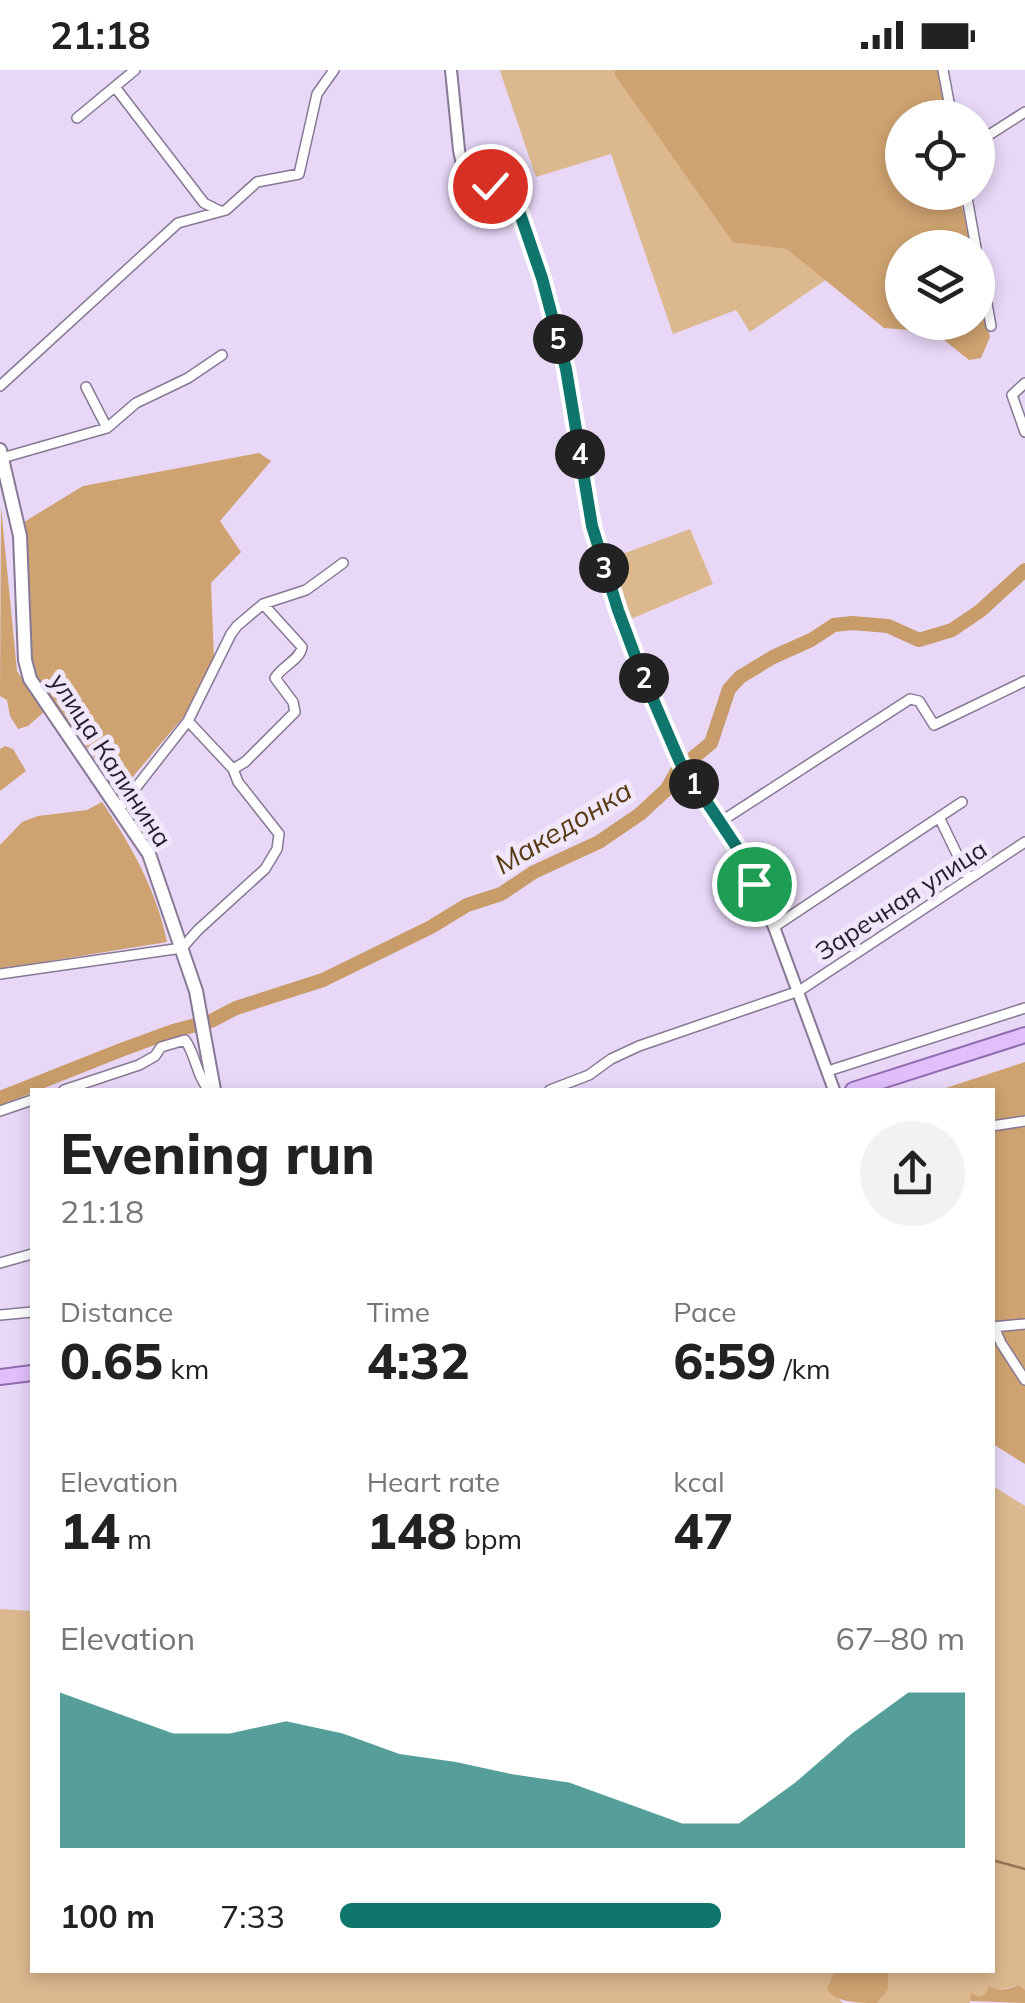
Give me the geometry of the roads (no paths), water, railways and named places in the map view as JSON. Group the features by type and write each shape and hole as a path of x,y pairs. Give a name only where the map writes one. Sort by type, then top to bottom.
{"main road":[{"name":"улица Калинина","path":"1,454 20,536 25,660 30,678 149,854 196,991 212,1088"},
{"path":"860,1088 1025,1035"},
{"path":"0,1378 30,1373"}],"street":[{"path":"77,118 135,70"},
{"path":"0,386 178,223 226,210 257,182 299,174 317,94 334,70"},
{"path":"451,70 464,174 502,190 516,202 542,278 566,369 599,553 640,669 682,766 738,849 774,927 833,1088"},
{"path":"943,70 949,100"},
{"path":"115,87 204,203 220,211"},
{"path":"995,131 1025,112"},
{"path":"1,454 107,428 136,403 188,378 222,355"},
{"path":"1025,384 1012,395 1025,432"},
{"path":"86,387 107,428"},
{"path":"120,808 188,720 230,634 264,604 306,590 343,563"},
{"path":"233,769 295,712 275,678 301,654 302,647 264,604"},
{"path":"720,822 910,699 919,701 934,725 1025,681"},
{"path":"0,974 182,948 265,869 277,849 279,834 238,782 233,769 188,720"},
{"path":"774,927 962,802"},
{"path":"939,817 969,879"},
{"name":"Заречная улица","path":"555,1088 589,1075 610,1059 639,1046 798,991 1025,842"},
{"path":"828,1071 1025,1008"},
{"path":"70,1088 139,1064 155,1056 161,1047 185,1040 197,1073 210,1088"},
{"path":"0,1110 30,1101"},
{"path":"995,1126 1025,1121"},
{"path":"0,1264 30,1255"},
{"path":"0,1315 30,1312"},
{"path":"995,1326 1025,1324"},
{"path":"995,1330 1025,1380"}],"waterway":[{"name":"Македонка","path":"0,1098 173,1031 323,980 467,905 501,894 534,872 599,842 640,814 667,789 677,771 711,743 729,689 740,677 834,625 888,626 919,640 952,630 980,611 1025,570"},
{"path":"995,1861 1025,1869"}]}
